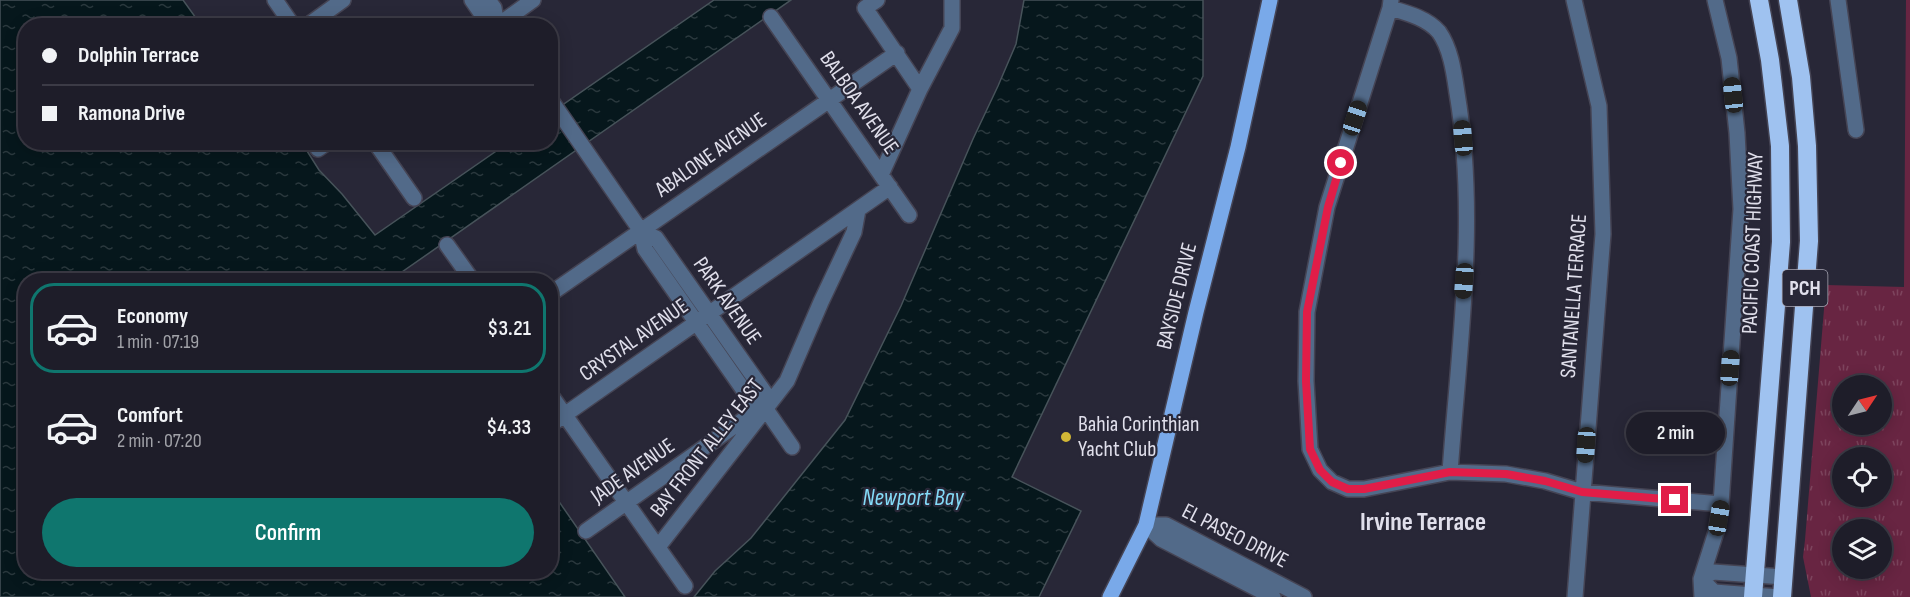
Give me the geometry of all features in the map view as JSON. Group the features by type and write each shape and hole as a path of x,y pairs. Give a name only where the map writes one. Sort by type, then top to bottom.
{"highway":[{"name":"PACIFIC COAST HIGHWAY","path":"1753,596 1771,384 1781,219 1780,146 1770,60 1759,0"},
{"name":"PCH","path":"1780,597 1809,241 1808,146 1788,0"}],"main road":[{"name":"BAYSIDE DRIVE","path":"1110,597 1146,525 1238,147 1270,0"}],"street":[{"path":"275,0 287,18"},
{"path":"318,18 343,0"},
{"path":"472,0 486,18"},
{"path":"488,0 494,8 496,18"},
{"path":"508,18 533,0"},
{"path":"886,181 920,88 952,28 952,0"},
{"name":"SANTANELLA TERRACE","path":"1574,0 1599,106 1603,234 1575,597"},
{"path":"1702,597 1701,579 1716,532 1721,504 1741,209 1737,133 1729,58 1715,0"},
{"path":"1838,0 1856,130"},
{"path":"871,4 897,53 920,88"},
{"path":"1450,472 1467,233 1466,177 1461,118 1452,62 1440,34 1425,20 1391,4 1328,207 1307,312 1306,381 1310,449 1320,470 1332,482 1348,489 1364,489 1450,472 1506,474 1545,481 1582,492 1721,504"},
{"name":"BALBOA AVENUE","path":"771,17 909,215"},
{"name":"ABALONE AVENUE","path":"558,288 897,53"},
{"name":"PARK AVENUE","path":"558,111 641,231 656,238 703,320 765,393 765,407 792,447"},
{"path":"381,150 414,198"},
{"name":"CRYSTAL AVENUE","path":"558,420 858,210 886,181"},
{"name":"BAY FRONT ALLEY EAST","path":"658,547 787,381 854,232 858,210"},
{"path":"447,245 467,273"},
{"path":"558,405 685,586"},
{"name":"JADE AVENUE","path":"586,531 765,407"},
{"name":"EL PASEO DRIVE","path":"1146,525 1161,539 1273,597"},
{"name":"EL PASEO DRIVE","path":"1146,525 1166,525 1304,597"},
{"path":"1701,579 1713,572 1783,577"},
{"path":"1701,579 1714,592 1780,597"}],"green space":[{"path":"1906,0 1910,0 1910,597 1811,597 1803,557 1826,285 1904,287"}],"water":[{"path":"0,0 183,0 196,18 18,18 18,150 306,150 319,170 375,235 498,150 558,150 558,108 714,0 791,0 403,273 18,273 18,579 558,579 558,500 625,597 0,597"},
{"name":"Newport Bay","path":"1024,0 1203,0 1203,76 1012,477 1081,511 1039,597 694,597 715,571 751,538 845,420 901,306 1016,44"}],"place":[{"name":"Bahia Corinthian Yacht Club","path":"1066,437"}],"district":[{"name":"Irvine Terrace","path":"1423,522"}],"route":[{"path":"1341,163 1328,207 1307,312 1306,381 1310,449 1320,470 1332,482 1348,489 1364,489 1450,472 1506,474 1545,481 1582,492 1675,500"}]}
